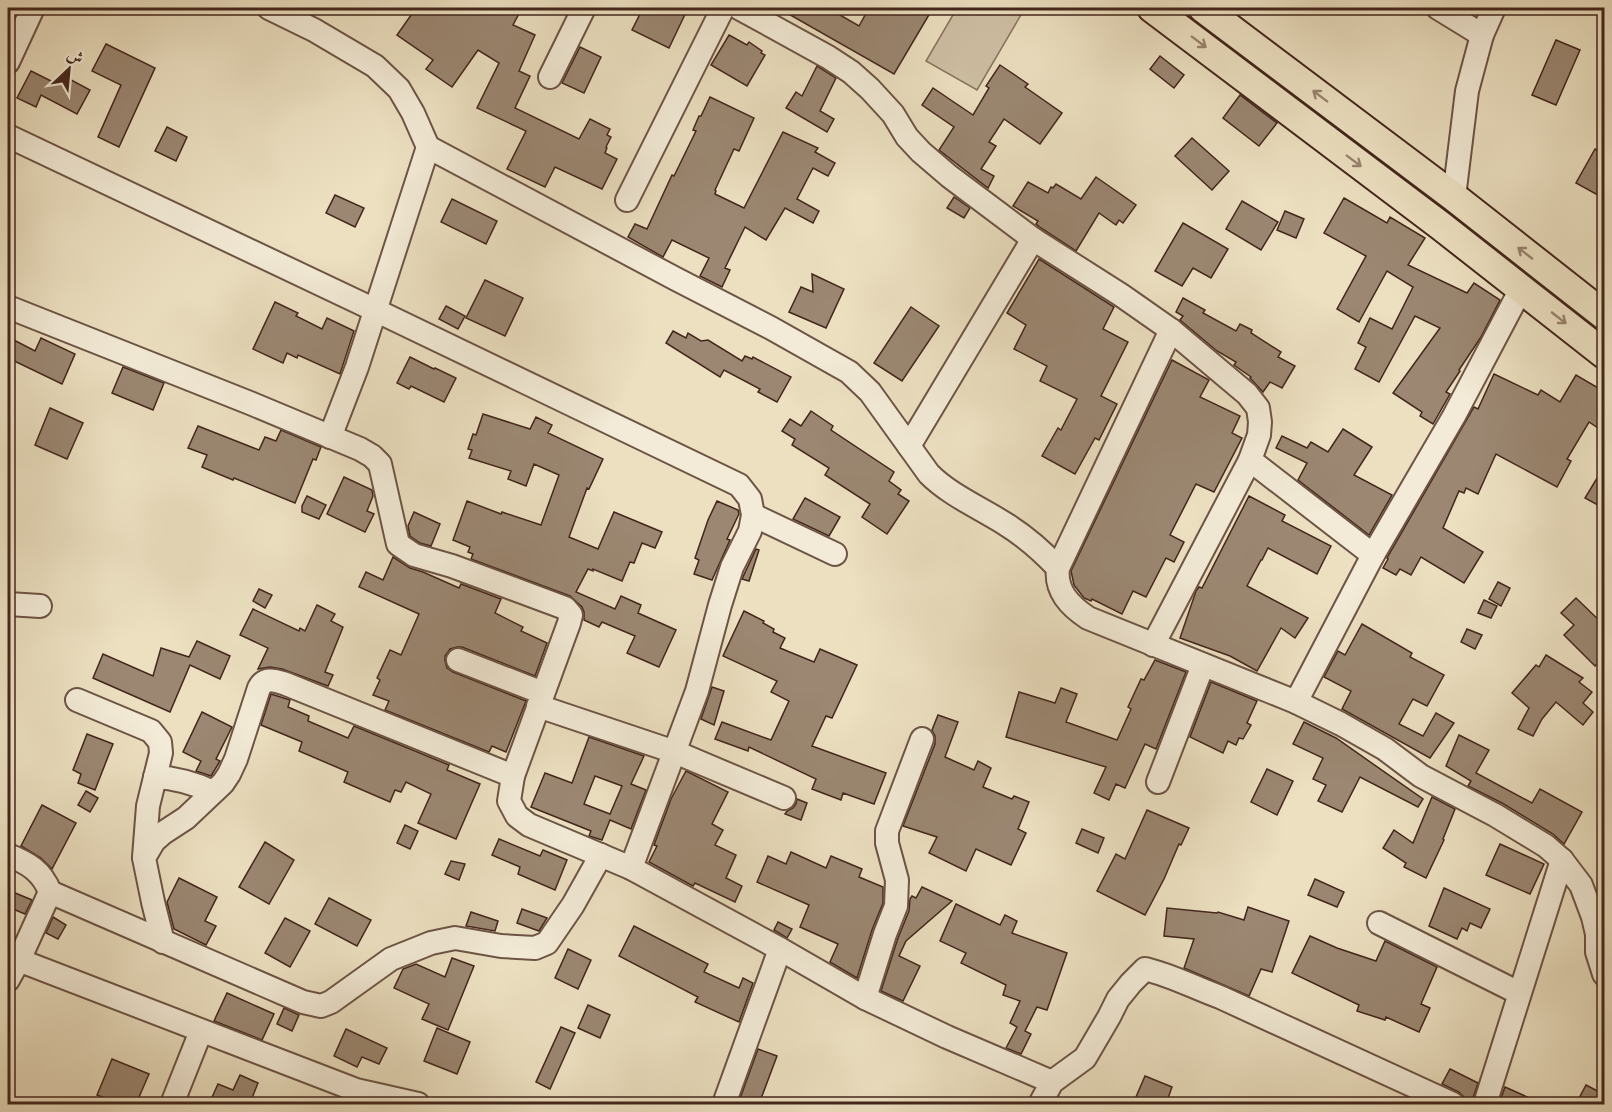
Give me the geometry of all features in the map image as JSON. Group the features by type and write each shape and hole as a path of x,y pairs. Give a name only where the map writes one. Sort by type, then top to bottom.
{"main road":[{"path":"1152,8 1605,354"},
{"path":"1203,8 1454,197 1605,315"}],"street":[{"path":"8,62 33,8"},
{"path":"550,77 584,8"},
{"path":"627,200 723,8"},
{"path":"739,8 851,72 893,114 907,137 921,152 1034,239 1171,330 1247,394 1258,408 1259,435 1250,460 1153,645"},
{"path":"1438,8 1482,35"},
{"path":"1454,197 1467,91 1482,35 1494,8"},
{"path":"282,10 375,66 399,89 428,147 771,328 849,372 870,392 937,482 1014,530 1058,568"},
{"path":"8,136 739,485 750,499 753,515 750,531 732,567 697,691 631,868"},
{"path":"330,437 357,368 428,147"},
{"path":"909,446 1034,239"},
{"path":"1296,702 1373,555 1454,416 1521,289"},
{"path":"8,307 360,449 380,464 398,544 414,555 452,566 565,608 571,615 569,623 513,776 509,801 517,816 529,825 631,868 865,998 947,1037 1052,1082"},
{"path":"1171,330 1058,568 1057,579 1061,591 1073,608 1088,618 1296,702 1341,724 1385,749 1421,776 1496,814 1546,846 1562,860 1581,885 1593,917 1597,934 1597,952 1605,974"},
{"path":"1250,460 1373,555"},
{"path":"753,515 835,554"},
{"path":"8,604 40,606"},
{"path":"458,660 540,699 784,798"},
{"path":"1158,782 1203,665"},
{"path":"144,858 154,841 186,818 223,783 236,759 261,683 272,680 513,776"},
{"path":"76,700 151,731 160,742 161,753 148,806 144,858 164,942"},
{"path":"865,998 896,906 897,880 887,843 887,831 922,739"},
{"path":"155,777 180,780 213,792"},
{"path":"8,855 24,861 35,869 45,880 50,892 303,1002 321,1006 339,996 391,958 431,943 455,938 501,946 535,948 547,943 573,905 601,855"},
{"path":"1485,1104 1562,860"},
{"path":"50,892 11,965 201,1031 354,1097 418,1104"},
{"path":"1379,922 1519,993"},
{"path":"724,1104 780,949"},
{"path":"1040,1104 1052,1082 1084,1058 1118,999 1145,969 1163,973 1220,997 1445,1103"},
{"path":"172,1104 201,1031"}],"shaded area":[{"path":"957,8 1025,8 977,90 926,61"}],"building":[{"path":"416,8 522,8 513,25 535,35 519,71 530,76 515,108 579,139 590,119 610,129 607,135 611,137 605,153 617,159 602,189 555,167 545,187 507,169 526,131 477,108 499,63 478,50 452,87 426,69 433,60 397,35"},
{"path":"643,8 688,8 669,48 632,30"},
{"path":"778,8 828,8 859,26 869,8 933,8 894,74"},
{"path":"729,35 747,45 749,42 765,55 747,86 711,65"},
{"path":"1556,40 1580,50 1556,105 1532,95"},
{"path":"106,44 155,68 119,147 98,137 121,85 92,71"},
{"path":"580,47 601,57 584,93 562,83"},
{"path":"1160,56 1184,75 1174,88 1150,69"},
{"path":"1000,65 1028,84 1025,87 1062,113 1040,144 1004,119 989,142 996,146 981,169 994,176 988,188 939,150 954,127 922,105 933,88 973,115 989,88 986,86"},
{"path":"817,66 836,78 820,111 834,119 827,132 786,108 796,92 802,96"},
{"path":"31,71 57,84 62,75 90,90 77,114 41,95 36,107 17,98"},
{"path":"1240,95 1277,123 1259,146 1223,118"},
{"path":"710,97 754,118 739,151 734,149 715,194 744,208 783,132 818,148 815,152 835,163 828,176 813,168 797,199 819,211 813,223 785,208 766,240 745,227 725,268 730,270 722,287 700,276 709,258 672,240 663,257 628,237 635,224 647,229 696,131 693,130"},
{"path":"167,127 187,137 176,161 155,151"},
{"path":"1192,138 1229,171 1212,190 1175,156"},
{"path":"1595,149 1605,155 1605,199 1576,183"},
{"path":"1096,177 1136,205 1123,223 1119,220 1116,225 1099,213 1076,251 1041,228 1036,224 1038,221 1013,206 1028,182 1048,193 1056,184 1081,199"},
{"path":"335,195 364,208 355,227 326,213"},
{"path":"954,197 970,208 964,218 947,208"},
{"path":"1344,198 1387,223 1390,217 1425,238 1408,265 1467,293 1474,283 1500,300 1481,337 1446,392 1450,394 1433,424 1420,416 1422,412 1393,393 1440,328 1415,316 1379,382 1355,369 1366,347 1358,343 1370,318 1392,329 1413,287 1387,271 1359,322 1337,309 1366,256 1324,233"},
{"path":"452,199 497,221 486,244 441,222"},
{"path":"1242,201 1278,222 1261,250 1226,229"},
{"path":"1285,211 1304,219 1296,238 1277,230"},
{"path":"1183,223 1228,249 1211,278 1193,268 1182,286 1155,271"},
{"path":"1039,259 1114,307 1103,329 1128,342 1101,396 1117,404 1099,440 1095,438 1075,474 1042,456 1058,428 1061,430 1077,399 1040,381 1047,366 1014,349 1026,325 1007,313"},
{"path":"812,274 844,289 826,328 789,312 801,287 813,292"},
{"path":"485,280 523,298 505,336 466,318"},
{"path":"1183,298 1205,310 1203,313 1236,331 1240,324 1252,330 1251,333 1281,352 1278,357 1295,366 1282,388 1270,382 1263,392 1251,377 1234,365 1236,362 1217,351 1180,320 1183,316 1176,312"},
{"path":"275,302 298,313 296,316 322,329 327,318 354,331 340,374 298,355 297,358 287,353 283,363 253,349"},
{"path":"446,306 465,316 458,329 439,319"},
{"path":"911,307 939,326 902,381 874,363"},
{"path":"673,331 686,338 688,333 701,341 708,340 742,361 745,356 752,359 753,357 791,377 777,402 758,392 760,389 724,370 720,377 666,343"},
{"path":"8,337 35,351 41,338 75,354 62,384 8,358"},
{"path":"410,357 456,378 444,402 411,386 409,389 397,383"},
{"path":"1172,360 1209,380 1200,397 1240,416 1232,433 1242,438 1214,492 1196,484 1170,535 1184,542 1174,562 1166,558 1146,597 1133,591 1122,614 1092,599 1091,601 1084,598 1074,585 1071,571"},
{"path":"123,367 164,383 153,410 112,393"},
{"path":"1494,374 1538,395 1541,390 1560,402 1576,375 1605,392 1605,418 1598,428 1589,422 1567,459 1571,461 1557,487 1496,454 1478,494 1466,488 1464,493 1459,491 1443,528 1483,552 1464,583 1421,557 1411,575 1400,569 1396,575 1383,568 1387,558 1474,407 1478,409"},
{"path":"50,408 83,423 67,459 35,445"},
{"path":"811,411 833,426 831,430 894,472 889,481 901,490 898,494 909,501 887,534 862,517 870,504 825,475 829,468 792,445 795,439 782,431 790,419 801,426"},
{"path":"483,414 530,429 536,417 552,425 548,433 603,459 589,489 587,488 569,537 598,549 614,512 662,532 655,548 642,543 634,563 630,562 622,581 588,569 576,592 615,609 621,596 641,605 638,613 676,630 659,667 627,653 635,636 602,622 599,627 584,620 582,607 570,596 471,559 473,554 468,552 470,547 453,540 467,501 501,514 502,512 541,525 559,475 534,464 526,486 508,479 511,471 469,458 472,450 468,449 473,434 476,435"},
{"path":"198,426 259,450 265,437 276,441 281,430 321,447 316,460 313,459 295,503 202,467 207,455 188,448"},
{"path":"1343,429 1372,447 1354,475 1392,495 1369,535 1298,480 1307,463 1276,448 1282,436 1307,448 1311,442 1328,452"},
{"path":"1605,465 1605,509 1585,498"},
{"path":"344,477 372,490 373,496 367,511 374,514 365,532 327,514"},
{"path":"307,496 326,505 319,519 302,512"},
{"path":"1249,496 1285,515 1282,521 1331,546 1317,574 1268,548 1247,586 1308,618 1295,638 1281,628 1257,671 1230,656 1180,638 1196,591 1199,587 1202,588"},
{"path":"805,498 840,517 829,536 793,519"},
{"path":"717,501 738,510 739,514 712,580 694,574 699,560 695,558"},
{"path":"414,512 440,524 431,546 420,543 410,536 408,526"},
{"path":"756,549 759,550 749,581 742,579"},
{"path":"393,557 410,568 459,588 461,584 501,599 495,613 523,627 521,631 547,643 535,676 462,647 450,649 445,656 447,668 453,672 526,701 506,752 492,746 489,752 385,710 389,701 373,695 380,680 377,678 390,650 401,655 419,614 359,587 366,572 383,580"},
{"path":"1498,582 1510,588 1501,606 1489,599"},
{"path":"259,589 272,595 265,608 253,601"},
{"path":"1576,598 1605,626 1605,656 1595,666 1564,635 1574,625 1561,613"},
{"path":"1484,600 1497,606 1491,618 1478,613"},
{"path":"317,605 335,614 331,621 343,627 325,672 333,675 328,686 282,669 270,667 258,669 268,648 240,635 253,609 299,631 300,628 305,631"},
{"path":"744,611 764,621 763,623 774,629 773,632 785,638 780,648 814,662 820,649 857,665 832,718 826,716 812,746 886,773 874,804 843,793 841,800 812,789 816,779 749,747 748,751 715,739 722,722 771,740 789,701 771,692 777,681 723,656"},
{"path":"1362,624 1412,653 1410,657 1444,675 1427,706 1413,699 1399,724 1423,736 1436,713 1454,723 1430,758 1342,709 1351,691 1324,677 1338,651 1345,655"},
{"path":"1467,629 1482,635 1475,649 1461,642"},
{"path":"197,641 230,656 220,679 190,665 170,712 93,678 103,654 153,676 161,648 189,657"},
{"path":"1546,655 1583,678 1579,682 1592,692 1583,703 1593,712 1583,725 1556,702 1542,719 1533,736 1518,729 1529,708 1512,693 1536,665 1539,667"},
{"path":"1155,660 1186,672 1156,749 1145,744 1125,788 1116,784 1109,800 1094,793 1106,767 1006,737 1019,692 1055,703 1061,688 1077,694 1066,722 1117,740 1131,709 1128,707 1141,679 1144,680"},
{"path":"1211,682 1257,701 1247,723 1251,725 1243,739 1239,738 1236,745 1228,741 1223,753 1190,737"},
{"path":"712,687 724,691 714,725 701,719"},
{"path":"271,694 290,700 288,707 309,716 308,721 348,738 354,726 449,765 447,770 480,784 456,839 418,823 431,794 406,782 401,792 395,790 390,802 344,782 348,772 299,751 302,742 261,725"},
{"path":"202,712 232,727 216,759 220,761 211,776 196,771 201,761 183,752"},
{"path":"938,715 958,722 945,757 974,770 978,761 991,768 983,787 1012,799 1014,796 1029,802 1018,829 1026,833 1011,865 976,849 966,871 929,853 937,837 903,826 935,744 932,730"},
{"path":"1304,722 1336,738 1423,799 1418,807 1360,777 1342,812 1318,801 1326,785 1313,779 1323,758 1293,744"},
{"path":"87,734 113,744 95,790 78,783 81,774 73,770"},
{"path":"1459,735 1489,750 1476,773 1532,803 1540,789 1582,812 1564,844 1553,834 1502,803 1468,786 1471,781 1446,766"},
{"path":"589,737 644,756 631,784 646,790 631,829 610,820 602,840 589,836 591,831 531,807 545,773 572,783","holes":["595,776 622,786 610,814 584,804"]},
{"path":"1267,769 1293,781 1277,815 1251,802"},
{"path":"686,771 728,792 712,824 723,830 715,845 736,855 726,878 742,886 735,902 695,883 693,886 649,862 657,846 654,845 671,799"},
{"path":"86,791 98,798 90,812 78,805"},
{"path":"1432,797 1455,809 1444,840 1426,878 1404,867 1406,863 1383,848 1394,830 1413,843"},
{"path":"797,799 807,803 801,820 785,814 793,808"},
{"path":"42,805 76,823 52,869 41,858 21,846"},
{"path":"1147,810 1189,828 1145,915 1097,891 1116,854 1125,859"},
{"path":"405,825 418,831 410,849 397,843"},
{"path":"1082,829 1104,838 1098,853 1076,843"},
{"path":"499,839 540,856 543,850 567,860 555,890 518,874 520,867 492,855"},
{"path":"265,842 294,860 269,904 239,887"},
{"path":"1500,844 1544,864 1530,894 1486,875"},
{"path":"791,852 826,868 831,856 862,869 859,877 883,887 883,903 857,978 830,962 838,944 800,927 809,905 757,882 768,856 786,864"},
{"path":"451,861 465,864 459,880 445,874"},
{"path":"179,878 217,897 205,921 216,926 206,945 174,929 167,902"},
{"path":"1315,879 1344,892 1337,907 1308,895"},
{"path":"922,887 952,901 906,941 899,956 920,966 903,1001 881,991 909,911 910,899 912,896 916,898"},
{"path":"1444,888 1490,909 1481,928 1470,923 1467,931 1462,928 1457,939 1429,926"},
{"path":"8,890 32,900 25,914 8,907"},
{"path":"329,898 371,920 357,946 315,924"},
{"path":"956,904 1000,925 1005,915 1017,921 1012,933 1067,953 1047,1010 1037,1007 1025,1031 1031,1034 1021,1054 1006,1048 1017,1027 1010,1023 1020,1001 1003,995 1006,985 961,963 966,953 940,941"},
{"path":"1248,907 1289,921 1272,972 1261,969 1249,996 1184,968 1194,939 1164,936 1167,908 1218,912 1244,920"},
{"path":"522,909 547,918 539,931 517,923"},
{"path":"471,912 498,921 495,931 466,926"},
{"path":"53,917 66,925 58,939 46,933"},
{"path":"285,918 310,931 290,967 265,953"},
{"path":"778,922 792,929 787,938 774,930"},
{"path":"634,926 708,964 704,972 739,988 743,978 753,983 739,1022 695,1002 698,997 619,956"},
{"path":"1310,936 1376,961 1385,941 1437,967 1421,1004 1430,1008 1419,1032 1386,1017 1385,1020 1357,1011 1359,1005 1292,973"},
{"path":"568,949 591,960 578,989 555,978"},
{"path":"452,958 474,966 448,1030 422,1019 429,1004 394,988 403,969 416,964 445,977"},
{"path":"227,993 274,1014 262,1040 214,1021"},
{"path":"588,1005 610,1015 600,1038 578,1028"},
{"path":"284,1008 299,1015 292,1031 277,1024"},
{"path":"561,1027 575,1033 550,1089 536,1082"},
{"path":"437,1028 470,1042 457,1074 424,1061"},
{"path":"346,1029 387,1048 379,1064 362,1057 357,1067 334,1056"},
{"path":"758,1049 777,1056 759,1104 738,1104"},
{"path":"112,1059 149,1074 136,1104 102,1104 105,1098 97,1095"},
{"path":"1450,1069 1478,1083 1472,1101 1442,1084"},
{"path":"240,1075 258,1083 252,1098 266,1104 209,1104 218,1084 233,1090"},
{"path":"1145,1076 1172,1087 1166,1104 1133,1104"},
{"path":"1586,1085 1605,1095 1605,1104 1576,1104"},
{"path":"1505,1087 1543,1104 1499,1104"}]}
